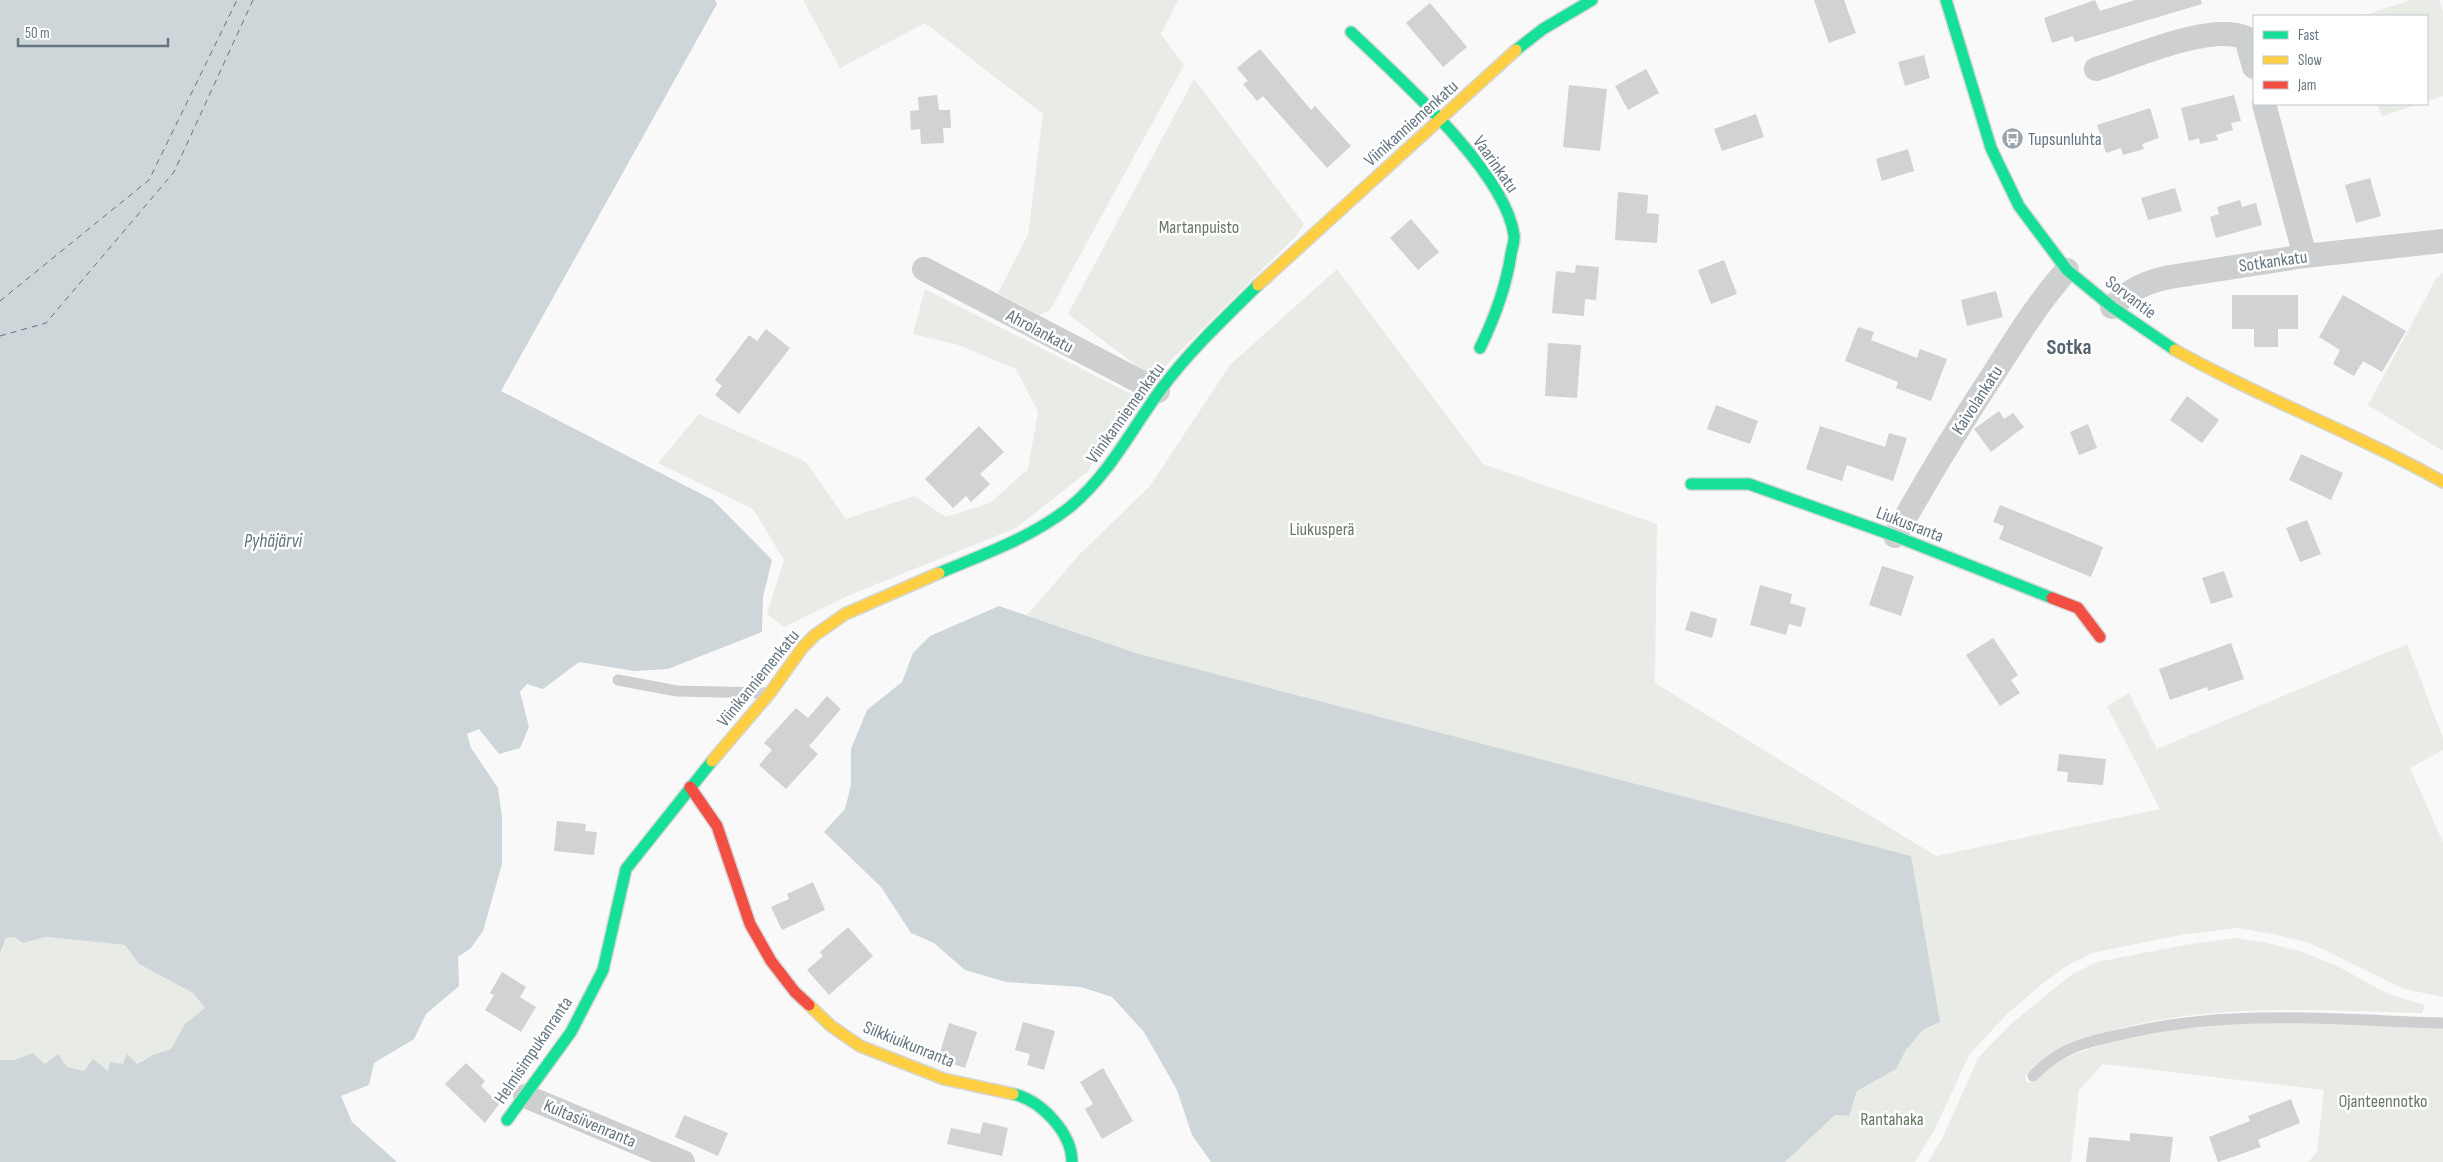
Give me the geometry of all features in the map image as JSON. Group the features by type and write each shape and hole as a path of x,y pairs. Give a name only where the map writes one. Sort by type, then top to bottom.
{"street":[{"name":"Viinikanniemenkatu","path":"690,787 770,694 803,647 815,635 838,618 866,604 1027,535 1066,511 1091,488 1108,467 1127,441 1158,391 1240,302 1523,45 1592,0"},
{"name":"Sorvantie","path":"1946,0 1991,148 2020,206 2067,270 2112,307 2166,345 2216,372 2391,453 2443,482"},
{"name":"Vaarinkatu","path":"1351,32 1440,120 1493,184 1505,209 1514,236 1509,273 1501,305 1480,348"},
{"path":"2096,69 2207,34 2229,33 2250,37 2253,60"},
{"path":"2264,105 2305,256"},
{"name":"Sotkankatu","path":"2112,307 2130,290 2155,280 2305,256 2443,241"},
{"name":"Ahrolankatu","path":"924,269 1158,391"},
{"name":"Kaivolankatu","path":"1895,536 1929,474 1969,411 2046,294 2067,270"},
{"name":"Liukusranta","path":"1692,484 1749,484 1895,536 2078,608 2100,637"},
{"name":"Helmisimpukanranta","path":"507,1120 571,1032 603,970 626,869 690,787"},
{"name":"Silkkiuikunranta","path":"690,787 718,826 750,924 771,961 795,992 831,1026 860,1046 944,1079 1023,1096 1050,1114 1072,1150 1072,1162"},
{"name":"Kultasiivenranta","path":"524,1096 683,1162"}],"lane":[{"path":"618,680 677,691 770,694"},
{"path":"2033,1076 2051,1059 2067,1050 2100,1039 2152,1027 2219,1018 2310,1017 2443,1023"}],"green space":[{"path":"803,0 1178,0 1161,34 1184,65 1050,310 1039,315 998,293 1028,235 1043,114 925,23 840,68"},
{"path":"2411,0 2439,0 2443,13 2443,96 2428,101 2428,15 2365,15"},
{"name":"Martanpuisto","path":"1194,79 1304,224 1297,235 1153,378 1068,314"},
{"path":"2377,105 2416,105 2382,116"},
{"name":"Liukusperä","path":"1337,269 1483,464 1657,524 1655,683 1936,856 2160,809 2107,706 2129,693 2157,749 2407,644 2443,738 2443,750 2410,768 2443,842 2443,997 2404,989 2310,943 2237,928 2180,935 2092,953 2065,967 2042,984 2007,1014 1969,1055 1935,1129 1915,1162 1785,1162 1835,1115 1849,1116 1857,1091 1896,1069 1906,1050 1923,1030 1940,1022 1139,654 1027,615 1079,555 1150,486 1230,365"},
{"path":"2443,273 2443,451 2368,405 2436,279"},
{"path":"925,289 1135,396 1087,472 1016,528 852,594 784,627 767,614 784,560 753,509 658,463 699,414 806,462 846,519 914,496 946,517 990,503 1028,469 1038,412 1016,369 959,345 913,334"},
{"path":"14,937 23,943 46,937 125,945 139,964 193,993 205,1008 185,1024 171,1050 153,1055 136,1064 123,1064 108,1071 84,1071 45,1064 33,1053 13,1060 0,1060 0,953 6,938"},
{"name":"Ojanteennotko","path":"2236,938 2268,943 2303,952 2339,967 2388,994 2425,1005 2422,1013 2270,1010 2214,1013 2160,1020 2109,1032 2063,1050 2025,1076 2026,1081 2029,1083 2034,1081 2059,1060 2100,1045 2152,1032 2218,1022 2443,1026 2443,1162 2308,1162 2317,1152 2324,1090 2103,1064 2079,1090 2071,1162 1928,1162 1943,1137 1978,1058 2011,1024 2071,975 2097,962 2185,945"}],"water":[{"name":"Pyhäjärvi","path":"0,0 715,0 717,4 501,391 713,500 772,560 763,597 762,632 668,669 634,671 579,662 543,689 527,684 520,692 529,727 520,748 499,754 479,729 467,734 471,748 498,788 502,817 502,864 483,931 471,948 458,957 459,986 426,1014 414,1039 374,1063 369,1085 341,1096 352,1122 397,1162 0,1162 0,1060 13,1060 33,1053 45,1064 58,1054 67,1067 84,1071 93,1059 108,1071 110,1062 123,1064 127,1054 137,1064 153,1055 171,1049 185,1024 205,1008 193,993 139,964 125,945 46,937 23,943 14,937 6,938 0,953"},
{"path":"999,606 1139,654 1911,856 1940,1022 1923,1030 1906,1050 1896,1069 1857,1091 1849,1116 1835,1115 1785,1162 1211,1162 1192,1135 1177,1090 1144,1032 1112,997 1081,987 1006,982 965,970 934,943 911,933 881,887 824,832 845,809 851,785 851,749 867,710 902,682 913,653 930,636"}],"building":[{"path":"1814,0 1844,0 1856,33 1829,43"},
{"path":"2095,0 2100,11 2135,0 2201,0 2202,4 2075,42 2073,36 2052,43 2044,18"},
{"path":"1430,3 1467,47 1443,67 1406,23"},
{"path":"1260,49 1311,110 1315,106 1351,146 1327,168 1263,96 1257,101 1243,84 1248,81 1237,68"},
{"path":"1924,55 1930,78 1905,86 1898,62"},
{"path":"1646,69 1659,93 1628,110 1615,86"},
{"path":"1569,85 1607,89 1600,151 1563,147"},
{"path":"937,95 939,110 950,110 951,128 943,128 944,143 921,144 920,129 911,130 910,111 919,110 918,97"},
{"path":"2234,95 2241,121 2231,123 2233,130 2216,135 2218,140 2200,144 2199,138 2189,141 2181,108"},
{"path":"2150,108 2159,138 2142,144 2144,149 2123,155 2121,148 2106,153 2097,125"},
{"path":"1756,114 1764,137 1722,151 1714,129"},
{"path":"1908,149 1914,171 1882,181 1876,159"},
{"path":"2370,178 2381,216 2356,223 2345,185"},
{"path":"2175,188 2182,211 2148,220 2141,198"},
{"path":"1618,192 1648,195 1647,213 1659,214 1657,243 1615,240"},
{"path":"2240,200 2242,207 2256,203 2262,225 2216,238 2210,217 2219,214 2217,207"},
{"path":"1411,219 1439,252 1418,270 1390,238"},
{"path":"1724,260 1737,294 1711,304 1698,270"},
{"path":"1576,265 1599,267 1596,300 1585,299 1584,316 1552,313 1556,271 1575,273"},
{"path":"1996,291 2003,317 1967,326 1961,300"},
{"path":"2232,295 2298,295 2298,329 2278,329 2278,347 2254,347 2254,329 2232,329"},
{"path":"2343,295 2406,331 2382,372 2363,361 2354,376 2333,364 2340,350 2319,337"},
{"path":"1858,327 1874,332 1871,340 1917,358 1920,349 1947,359 1931,401 1896,388 1898,382 1845,361"},
{"path":"766,329 790,348 739,414 715,395 722,386 715,380 749,335 757,341"},
{"path":"1548,343 1581,345 1577,398 1545,396"},
{"path":"2187,396 2219,420 2202,443 2170,420"},
{"path":"1716,405 1758,421 1750,444 1707,429"},
{"path":"1999,411 2004,419 2013,413 2024,427 1991,452 1974,429"},
{"path":"2088,424 2097,448 2079,455 2070,432"},
{"path":"979,426 1004,452 980,474 990,484 971,502 966,496 953,508 925,479"},
{"path":"1820,426 1885,447 1889,433 1907,438 1893,481 1847,465 1842,481 1806,469"},
{"path":"2301,454 2343,473 2331,500 2289,480"},
{"path":"2000,505 2103,547 2091,577 1999,539 2004,526 1993,522"},
{"path":"2307,520 2321,554 2300,562 2286,528"},
{"path":"1882,566 1914,576 1901,616 1869,605"},
{"path":"2224,571 2233,597 2211,604 2202,578"},
{"path":"1760,585 1792,594 1790,603 1806,608 1801,627 1789,624 1786,635 1750,625"},
{"path":"1691,611 1717,619 1712,638 1685,630"},
{"path":"1993,638 2018,675 2011,680 2020,693 2000,706 1966,655"},
{"path":"2231,643 2244,679 2208,691 2207,687 2170,700 2159,669"},
{"path":"827,696 841,709 809,746 818,754 786,789 759,765 772,750 764,743 796,708 808,718"},
{"path":"2059,754 2106,759 2103,785 2067,782 2068,772 2057,771"},
{"path":"557,821 586,824 585,831 597,832 594,855 554,851"},
{"path":"813,882 825,910 782,930 771,907 789,899 787,894"},
{"path":"848,927 873,956 829,995 807,970 823,956 820,952"},
{"path":"502,972 526,987 520,997 536,1007 521,1032 485,1010 494,995 490,993"},
{"path":"1023,1022 1055,1031 1044,1070 1027,1065 1030,1054 1015,1050"},
{"path":"949,1023 977,1032 965,1068 938,1059"},
{"path":"466,1063 485,1081 481,1086 499,1104 485,1123 445,1084"},
{"path":"1103,1068 1133,1121 1102,1139 1085,1109 1093,1104 1080,1082"},
{"path":"2291,1099 2300,1123 2258,1140 2261,1147 2218,1162 2209,1137 2250,1121 2248,1116"},
{"path":"684,1115 728,1133 718,1156 675,1137"},
{"path":"983,1122 1008,1128 1002,1156 947,1144 951,1128 980,1134"},
{"path":"2130,1133 2173,1137 2170,1162 2086,1162 2089,1137 2130,1141"}],"ferry route":[{"path":"0,301 149,180 237,0"},
{"path":"0,336 46,323 174,172 253,0"}],"traffic: fast":[{"path":"1516,50 1543,29 1592,0"},
{"path":"1946,0 1991,148 2019,206 2067,270 2112,307 2175,350"},
{"path":"1351,32 1447,126 1491,183 1506,210 1514,235 1514,242 1499,302 1480,348"},
{"path":"939,573 990,552 1039,528 1070,507 1109,465 1151,403 1184,361 1258,285"},
{"path":"1691,484 1749,484 1895,536 2052,598"},
{"path":"507,1120 571,1032 603,970 626,869 712,761"},
{"path":"1013,1094 1024,1097 1034,1103 1053,1119 1067,1140 1072,1162"}],"traffic: slow":[{"path":"1258,285 1516,50"},
{"path":"2175,350 2208,368 2410,464 2443,482"},
{"path":"712,761 770,693 803,647 815,635 845,614 939,573"},
{"path":"809,1005 831,1026 860,1046 944,1079 1013,1094"}],"traffic: jam":[{"path":"2052,598 2078,608 2100,637"},
{"path":"690,787 717,826 750,924 771,961 795,992 809,1005"}],"place":[{"name":"Tupsunluhta","path":"2012,139"}],"district":[{"name":"Sotka","path":"2069,346"}],"park label":[{"name":"Rantahaka","path":"1892,1119"}]}
